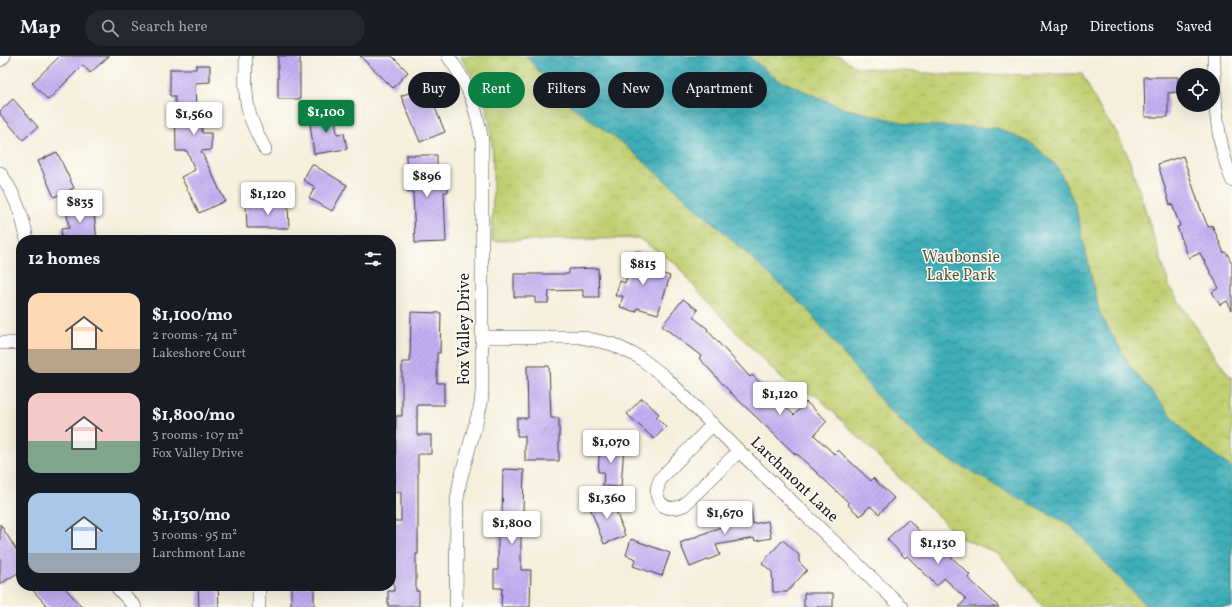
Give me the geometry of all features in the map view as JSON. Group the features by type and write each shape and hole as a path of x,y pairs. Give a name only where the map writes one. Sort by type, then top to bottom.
{"street":[{"path":"0,60 4,56"},
{"path":"246,56 246,97 248,112 254,128 265,149"},
{"name":"Fox Valley Drive","path":"448,56 456,67 471,95 478,116 482,141 481,404 460,481 457,500 456,607"},
{"path":"1214,56 1215,102 1218,130 1232,180"},
{"path":"0,173 15,198 21,214 26,235"},
{"name":"Larchmont Lane","path":"482,336 580,337 612,344 648,362 902,607"},
{"path":"0,343 16,342"},
{"path":"712,424 661,478 657,486 657,496 663,504 670,508 684,505 739,450"},
{"path":"121,591 135,607"},
{"path":"259,591 259,607"}],"green space":[{"name":"Waubonsie Lake Park","path":"460,56 839,56 856,67 951,75 1082,74 1102,113 1117,133 1128,156 1170,288 1228,375 1232,378 1232,607 1043,607 999,554 959,537 818,397 790,384 776,373 702,296 676,264 638,238 492,241 493,166 490,128 486,108 525,108 525,72 470,72"}],"water":[{"path":"526,56 748,56 777,79 843,108 914,125 998,128 1034,145 1057,166 1075,204 1100,314 1132,369 1190,437 1232,468 1232,607 1147,607 1069,524 931,449 886,407 807,309 720,229 626,146 574,108 600,108 600,72 540,72"}],"building":[{"path":"60,56 109,56 90,73 83,65 48,100 32,83"},
{"path":"278,56 300,56 300,99 278,99"},
{"path":"360,56 392,56 408,72 393,88"},
{"path":"196,65 210,65 210,82 195,83 196,114 202,114 202,133 211,133 211,150 201,151 225,201 199,213 181,177 195,170 187,151 176,151 175,96 170,96 170,69 196,69"},
{"path":"1144,77 1176,77 1176,92 1168,93 1168,117 1145,117"},
{"path":"408,93 408,108 435,108 445,132 420,142 401,96"},
{"path":"13,99 38,127 23,140 0,114 0,111"},
{"path":"334,112 337,134 344,133 347,149 314,154 309,115"},
{"path":"57,152 74,188 54,197 38,161"},
{"path":"406,155 437,155 437,173 448,173 448,192 444,192 446,242 415,243 413,192 407,192"},
{"path":"1183,156 1208,227 1212,225 1224,253 1226,252 1232,263 1232,310 1227,301 1220,305 1212,292 1219,288 1200,253 1189,258 1177,227 1180,226 1172,204 1170,205 1158,164"},
{"path":"312,164 347,185 332,211 309,198 315,187 303,180"},
{"path":"288,204 289,228 247,228 246,205"},
{"path":"93,205 96,235 62,235 61,229 69,228 66,208"},
{"path":"635,251 653,257 649,270 670,276 658,314 637,308 636,312 620,307 623,296 615,296 620,281 625,283"},
{"path":"598,268 599,297 583,297 583,290 549,291 548,303 535,303 535,297 514,297 514,274 569,274 569,269"},
{"path":"683,299 698,310 693,317 708,329 707,330 750,377 752,375 794,415 806,402 827,421 814,435 834,454 838,450 871,481 873,478 894,498 879,514 870,506 860,516 848,505 849,503 731,393 699,358 701,356 662,326"},
{"path":"411,312 441,313 440,353 437,353 437,383 444,383 444,405 417,405 417,435 431,435 431,454 418,454 418,554 416,554 416,591 419,591 419,606 388,606 388,591 396,591 396,521 401,521 401,492 396,492 396,416 402,416 402,362 410,362"},
{"path":"527,366 549,366 551,418 559,418 559,461 525,461 525,436 517,436 517,418 528,418"},
{"path":"642,398 659,414 656,417 666,427 654,439 627,414"},
{"path":"600,444 624,446 621,487 603,486 604,472 598,472"},
{"path":"503,469 524,470 523,511 521,511 521,570 531,570 530,607 501,607 502,588 494,588 494,570 498,570 498,521 502,521"},
{"path":"611,497 625,536 604,544 589,505"},
{"path":"750,504 753,524 768,521 771,538 755,541 754,538 716,545 720,555 690,567 680,543 728,524 725,509"},
{"path":"908,519 936,549 939,545 970,575 968,578 999,607 959,607 966,599 944,578 937,586 907,556 905,558 887,539"},
{"path":"0,524 16,549 16,574 0,584"},
{"path":"631,539 670,553 662,576 633,566 636,559 626,555"},
{"path":"783,540 799,555 799,562 807,570 787,592 773,592 772,572 762,563"},
{"path":"34,591 68,591 82,607 48,607"},
{"path":"198,591 218,591 219,607 199,607"},
{"path":"291,591 314,591 314,607 291,607"},
{"path":"804,593 833,593 833,607 804,607"}]}
